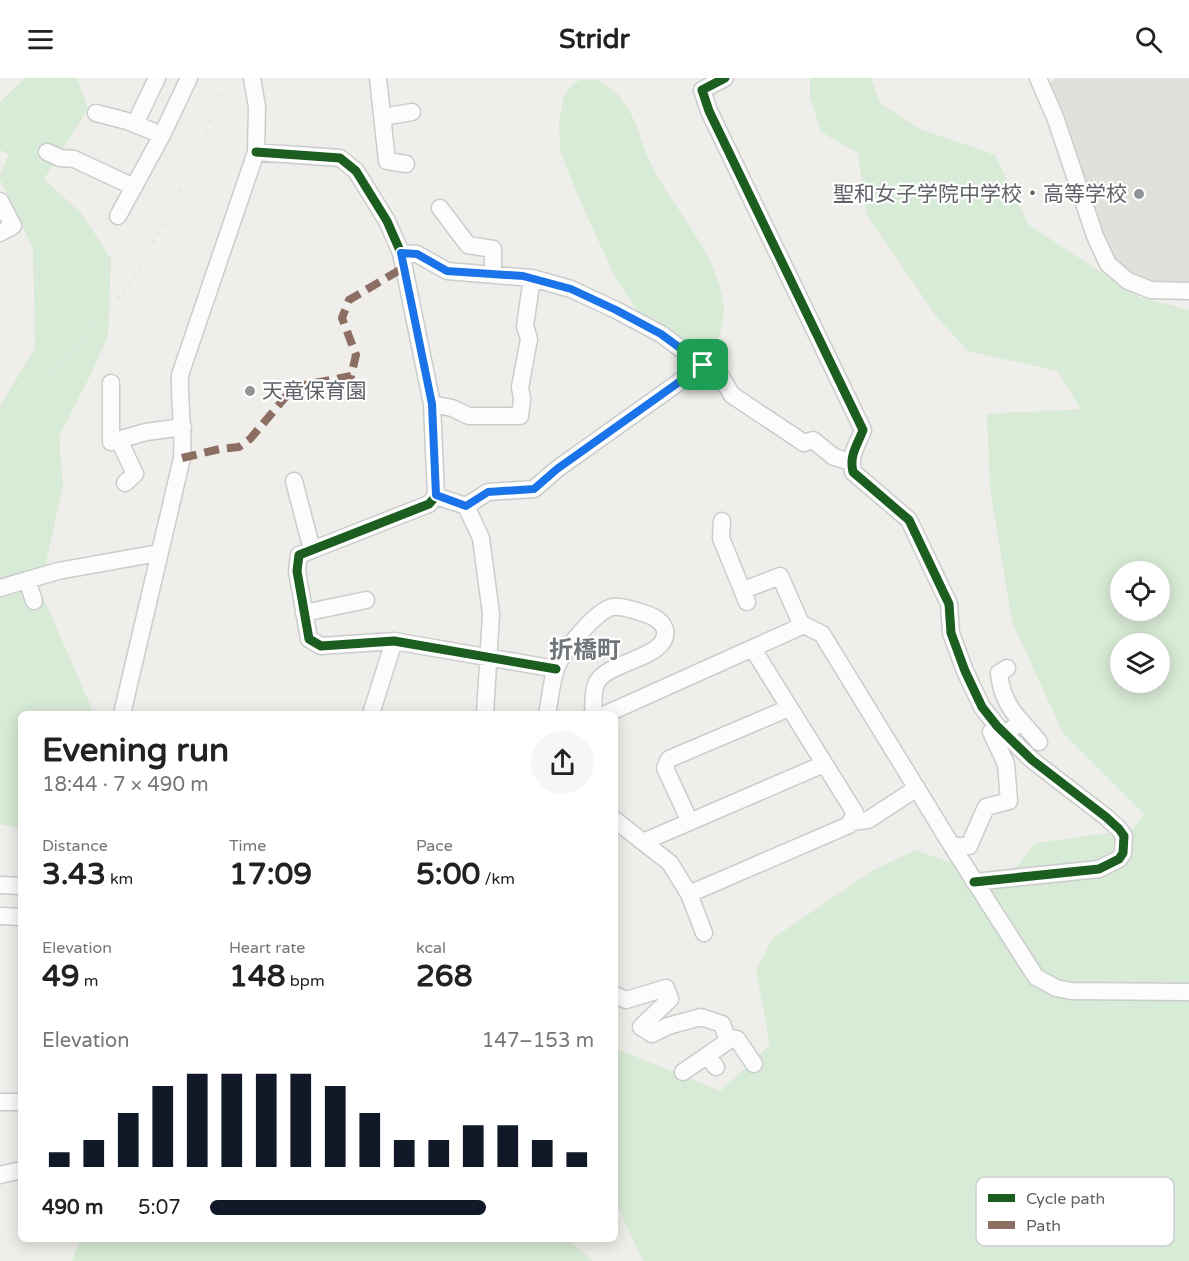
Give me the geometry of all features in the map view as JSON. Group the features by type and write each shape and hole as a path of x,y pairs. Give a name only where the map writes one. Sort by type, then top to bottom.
{"street":[{"path":"135,124 157,78"},
{"path":"118,216 162,135 189,78"},
{"path":"123,711 182,458 180,375 255,152 257,106 252,78"},
{"path":"378,78 387,161 406,164"},
{"path":"725,78 702,90 709,111 863,430 852,452 853,472 909,520 949,604 951,633 982,707 1001,731 1054,778 1119,829 1124,836 1123,853 1112,864 1099,869 974,882"},
{"path":"1038,78 1055,117 1095,236 1108,264 1128,281 1151,290 1189,291"},
{"path":"383,117 412,112"},
{"path":"96,113 135,124 162,135"},
{"path":"47,152 60,158 74,159 134,187"},
{"path":"255,152 340,158 356,171 387,221 401,253 432,404 436,495 429,504 299,555 297,571 309,639 321,646 394,641 556,669"},
{"path":"0,201 13,226 0,233"},
{"path":"440,208 468,245 493,249 493,275"},
{"path":"401,253 417,254 447,271 532,278 571,289 661,334 720,375 732,395 804,443 813,440 834,457 851,462"},
{"path":"432,404 452,408 470,416 520,416 522,399 519,387 529,339 525,326 532,278"},
{"path":"466,506 488,492 534,489 557,469 703,365"},
{"path":"111,383 111,442 146,432 183,427"},
{"path":"119,440 135,474 125,483"},
{"path":"294,481 312,550"},
{"path":"436,495 466,506 481,538 491,614 485,711"},
{"path":"722,521 722,538 746,596 780,576 802,626"},
{"path":"0,588 58,572 159,555"},
{"path":"27,580 34,601"},
{"path":"304,614 366,600"},
{"path":"548,711 556,669 569,647 584,629 610,607 621,607 651,615 659,620 665,630 664,641 657,649 603,674 595,684 593,711"},
{"path":"613,711 804,625 822,634 974,882 1036,977 1047,984 1071,991 1189,992"},
{"path":"372,711 394,641"},
{"path":"689,894 849,825 855,813 753,648"},
{"path":"1007,668 999,673 1000,683 1011,711 1039,741"},
{"path":"690,822 665,768 669,759 789,708"},
{"path":"952,846 969,846 987,807 1009,801 1006,764 991,732 1001,731 1021,721"},
{"path":"643,842 824,764"},
{"path":"851,822 868,820 917,788"},
{"path":"618,822 670,863 689,894 704,933"},
{"path":"0,885 18,886"},
{"path":"0,916 18,917"},
{"path":"618,996 626,1000 666,988 670,999 640,1027 652,1034 668,1026 701,1017 722,1024 728,1041 712,1061 683,1072"},
{"path":"727,1037 737,1039 754,1064"},
{"path":"0,1102 18,1102"},
{"path":"0,1175 18,1171"}],"shaded area":[{"name":"聖和女子学院中学校・高等学校","path":"1056,78 1189,78 1189,284 1159,286 1129,277 1109,256 1069,133 1048,86"}],"green space":[{"path":"25,78 77,78 88,109 44,179 82,214 111,259 108,336 59,436 63,485 40,590 92,711 18,711 18,828 0,824 0,406 35,348 33,248 0,180 9,155 0,150 0,102"},
{"path":"810,78 871,78 880,103 920,129 995,155 1029,225 1139,297 1189,310 1189,1261 643,1261 618,1207 618,1049 720,1091 770,1045 756,970 773,938 872,871 915,850 1005,882 1035,843 1132,830 1144,814 1063,733 1012,622 990,488 987,414 1081,409 1057,371 968,351 936,316 866,214 858,153 821,132 810,97"},
{"path":"595,79 613,90 626,105 655,172 695,234 719,283 724,307 723,320 714,350 702,357 642,317 616,279 560,151 559,122 564,96 573,84 580,80"},
{"path":"79,1242 571,1242 593,1261 72,1261"}],"railway":[{"path":"49,377 105,315 122,293 154,242 181,188 228,78"}],"marked path":[{"path":"182,458 239,447 250,439 294,387 351,376 356,355 342,318 349,300 403,268"}],"cycle path":[{"path":"725,78 702,90 709,111 863,430 853,455 853,472 909,520 949,604 951,633 982,707 997,726 1032,760 1106,817 1124,836 1123,853 1119,859 1099,869 974,882"},
{"path":"256,152 340,158 356,171 387,221 401,253 432,404 436,496 429,504 299,555 297,571 309,639 321,646 394,641 556,669"}],"place":[{"name":"聖和女子学院中学校・高等学校","path":"1139,194"},
{"name":"天竜保育園","path":"250,391"}],"district":[{"name":"折橋町","path":"585,650"}],"route":[{"path":"401,253 417,254 447,271 523,276 571,289 661,334 703,365 557,469 534,489 488,492 466,506 436,495 432,404 401,253"}]}
